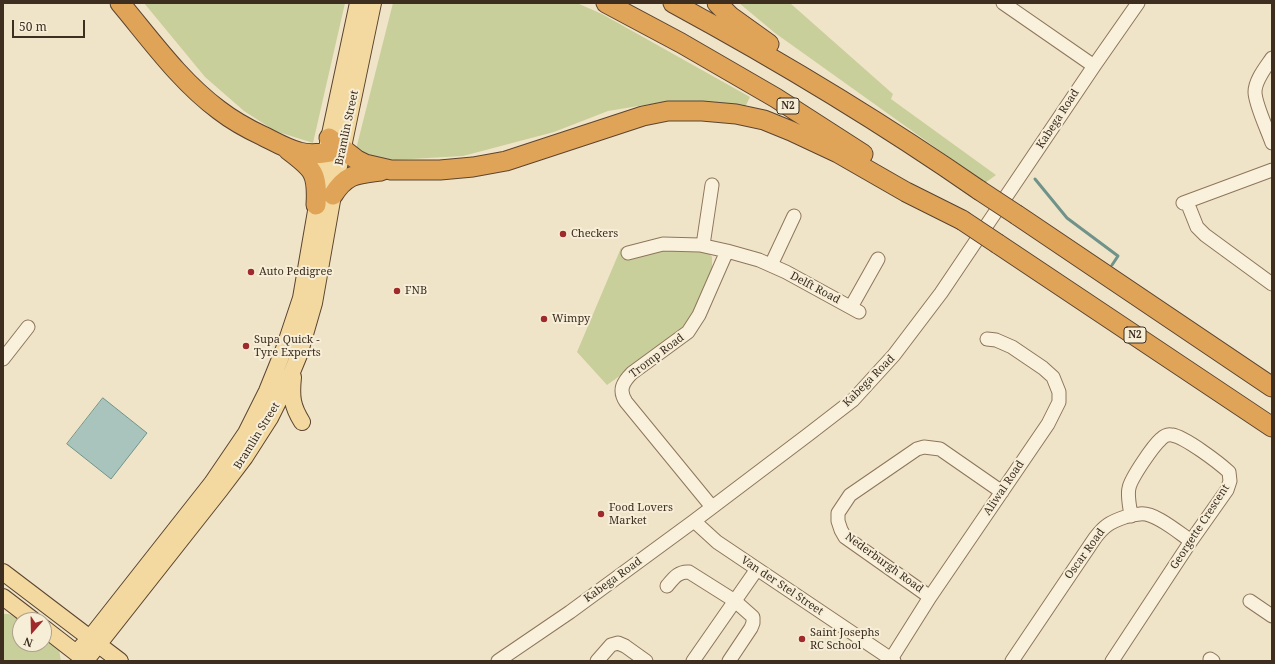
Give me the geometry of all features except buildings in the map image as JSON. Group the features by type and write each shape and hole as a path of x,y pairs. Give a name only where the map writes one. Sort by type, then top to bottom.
{"highway":[{"path":"120,3 175,69 218,110 244,126 285,147 300,152 317,154 335,147 365,164 390,170"},
{"name":"N2","path":"606,3 681,43 776,98 871,159 1272,427"},
{"path":"673,3 794,72 920,149"},
{"path":"717,3 730,16 752,33 979,190 1272,387"},
{"path":"332,195 343,181 355,174 390,170 440,170 466,168 506,161 643,116 668,111 702,111 736,114 764,120 791,131 838,153 906,192 962,220"},
{"path":"285,147 310,168 315,178 317,187 316,205"}],"main road":[{"name":"Bramlin Street","path":"94,641 220,490 245,457 270,418 294,368 314,303 332,195 335,147 358,3"},
{"name":"Bramlin Street","path":"81,659 212,483 236,448 258,409 284,349 300,298 316,205 335,147 373,3"},
{"path":"294,368 292,392 293,402 295,411 302,422"},
{"path":"3,572 120,661"},
{"path":"3,597 9,607 18,612"},
{"path":"52,635 81,659"}],"street":[{"path":"1003,3 1094,66"},
{"name":"Kabega Road","path":"498,661 576,607 694,521 853,400 894,355 969,254 1094,66 1138,3"},
{"path":"1272,58 1258,81 1255,91 1257,101 1272,143"},
{"path":"1272,170 1185,203 1197,227 1205,236 1272,284"},
{"path":"703,246 712,185"},
{"path":"771,265 794,216"},
{"name":"Delft Road","path":"628,253 663,244 682,243 703,246 759,260 855,310 878,259"},
{"name":"Tromp Road","path":"712,507 622,396 623,385 632,373 682,338 694,324 727,252"},
{"path":"3,359 28,327"},
{"name":"Aliwal Road","path":"892,660 930,597 1048,424 1059,402 1059,392 1053,377 1043,368 1012,347 996,340 987,339"},
{"name":"Georgette Crescent","path":"1112,661 1191,541 1227,490 1230,477 1229,472 1220,464 1180,437 1171,435 1165,436 1160,439 1151,451 1131,482 1128,494 1131,516"},
{"name":"Nederburgh Road","path":"930,597 845,537 838,521 838,513 841,508 850,495 916,449 924,447 940,449 1002,492"},
{"name":"Oscar Road","path":"1012,661 1104,526 1115,520 1141,514 1148,514 1168,525 1191,541"},
{"name":"Van der Stel Street","path":"694,521 717,542 892,660"},
{"path":"693,661 757,569"},
{"path":"667,586 678,574 682,572 689,572 735,601 751,614 753,617 753,623 729,661"},
{"path":"1250,601 1272,616"},
{"path":"597,661 611,645 618,643 625,646 646,661"}],"green space":[{"path":"144,3 345,3 313,143 275,131 244,111 205,77"},
{"path":"393,3 577,3 602,14 750,97 743,111 705,103 663,102 608,111 554,132 463,156 394,160 355,153"},
{"path":"739,3 790,3 893,94 891,99 996,175 985,183 775,33"},
{"path":"626,246 624,257 672,246 709,252 712,257 712,270 692,319 677,335 607,385 577,352 621,248"},
{"path":"3,614 12,616 12,652 52,652 52,644 59,650 61,661 4,661"}],"water":[{"path":"103,398 147,433 111,479 67,444"}],"waterway":[{"path":"1035,179 1067,218 1118,256 1112,265"}],"place":[{"name":"Checkers","path":"563,234"},
{"name":"Auto Pedigree","path":"251,272"},
{"name":"FNB","path":"397,291"},
{"name":"Wimpy","path":"544,319"},
{"name":"Supa Quick - Tyre Experts","path":"246,346"},
{"name":"Food Lovers Market","path":"601,514"},
{"name":"Saint Josephs RC School","path":"802,639"}]}
